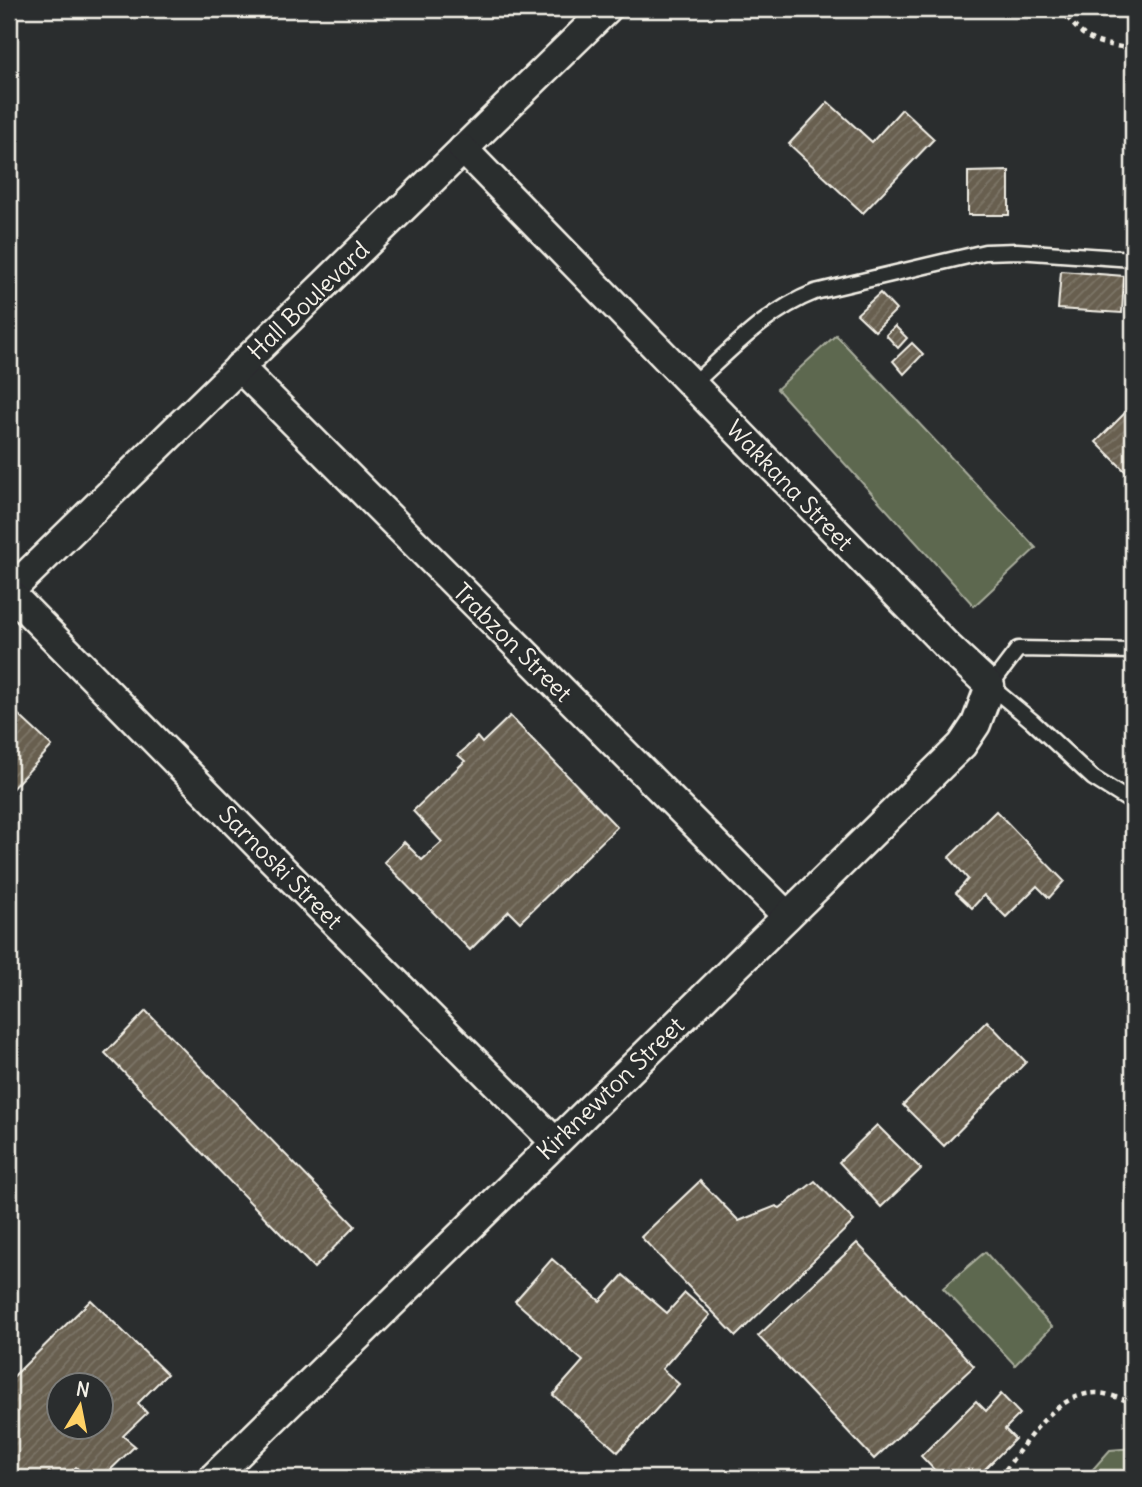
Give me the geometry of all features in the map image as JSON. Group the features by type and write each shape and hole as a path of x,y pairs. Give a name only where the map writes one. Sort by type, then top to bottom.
{"street":[{"name":"Hall Boulevard","path":"9,592 607,9"},
{"name":"Wakkana Street","path":"463,149 946,646 990,686"},
{"name":"Trabzon Street","path":"239,367 787,916"},
{"name":"Sarnoski Street","path":"9,592 555,1142"},
{"name":"Kirknewton Street","path":"212,1478 962,745 976,724 990,686"}],"lane":[{"path":"692,385 767,318 793,300 815,292 985,252 1017,251 1133,259"},
{"path":"990,686 1018,649 1133,651"},
{"name":"Wakkana Street","path":"990,686 1093,778 1133,803"}],"path":[{"path":"1061,9 1078,32 1098,43 1133,49"},
{"path":"999,1478 1052,1410 1067,1400 1095,1393 1133,1403"}],"green space":[{"path":"836,335 1036,548 974,606 777,389"},
{"path":"985,1252 1052,1327 1015,1365 943,1288"},
{"path":"1133,1448 1133,1478 1085,1478 1110,1450"}],"building":[{"path":"828,102 872,142 902,109 934,139 863,213 789,144"},
{"path":"1009,171 1009,215 968,215 968,172"},
{"path":"1061,271 1124,276 1122,313 1058,309"},
{"path":"880,293 896,310 875,331 857,314"},
{"path":"895,326 907,338 898,348 886,335"},
{"path":"912,343 923,354 904,374 893,361"},
{"path":"1128,410 1133,415 1132,478 1096,442"},
{"path":"9,706 52,746 9,792"},
{"path":"510,716 617,827 520,922 509,911 470,950 384,862 404,842 422,860 442,842 413,811 465,761 458,755 477,737 482,743"},
{"path":"996,811 1064,881 1049,898 1037,886 1006,917 984,895 972,908 956,893 968,879 949,857"},
{"path":"146,1011 355,1226 314,1268 105,1053"},
{"path":"987,1021 1026,1062 944,1146 903,1105"},
{"path":"877,1125 921,1169 881,1207 839,1162"},
{"path":"700,1181 739,1221 776,1206 780,1208 815,1181 854,1221 736,1336 641,1237"},
{"path":"857,1243 974,1366 874,1459 758,1336"},
{"path":"552,1259 600,1301 623,1275 667,1313 685,1293 710,1315 662,1369 679,1384 618,1452 553,1395 583,1361 515,1301"},
{"path":"91,1300 167,1374 138,1403 147,1413 123,1436 135,1446 102,1478 88,1478 76,1467 64,1478 55,1478 49,1472 43,1478 9,1478 9,1381"},
{"path":"1001,1394 1020,1414 1005,1429 1015,1439 976,1478 942,1478 921,1456 976,1401 986,1411"}]}
